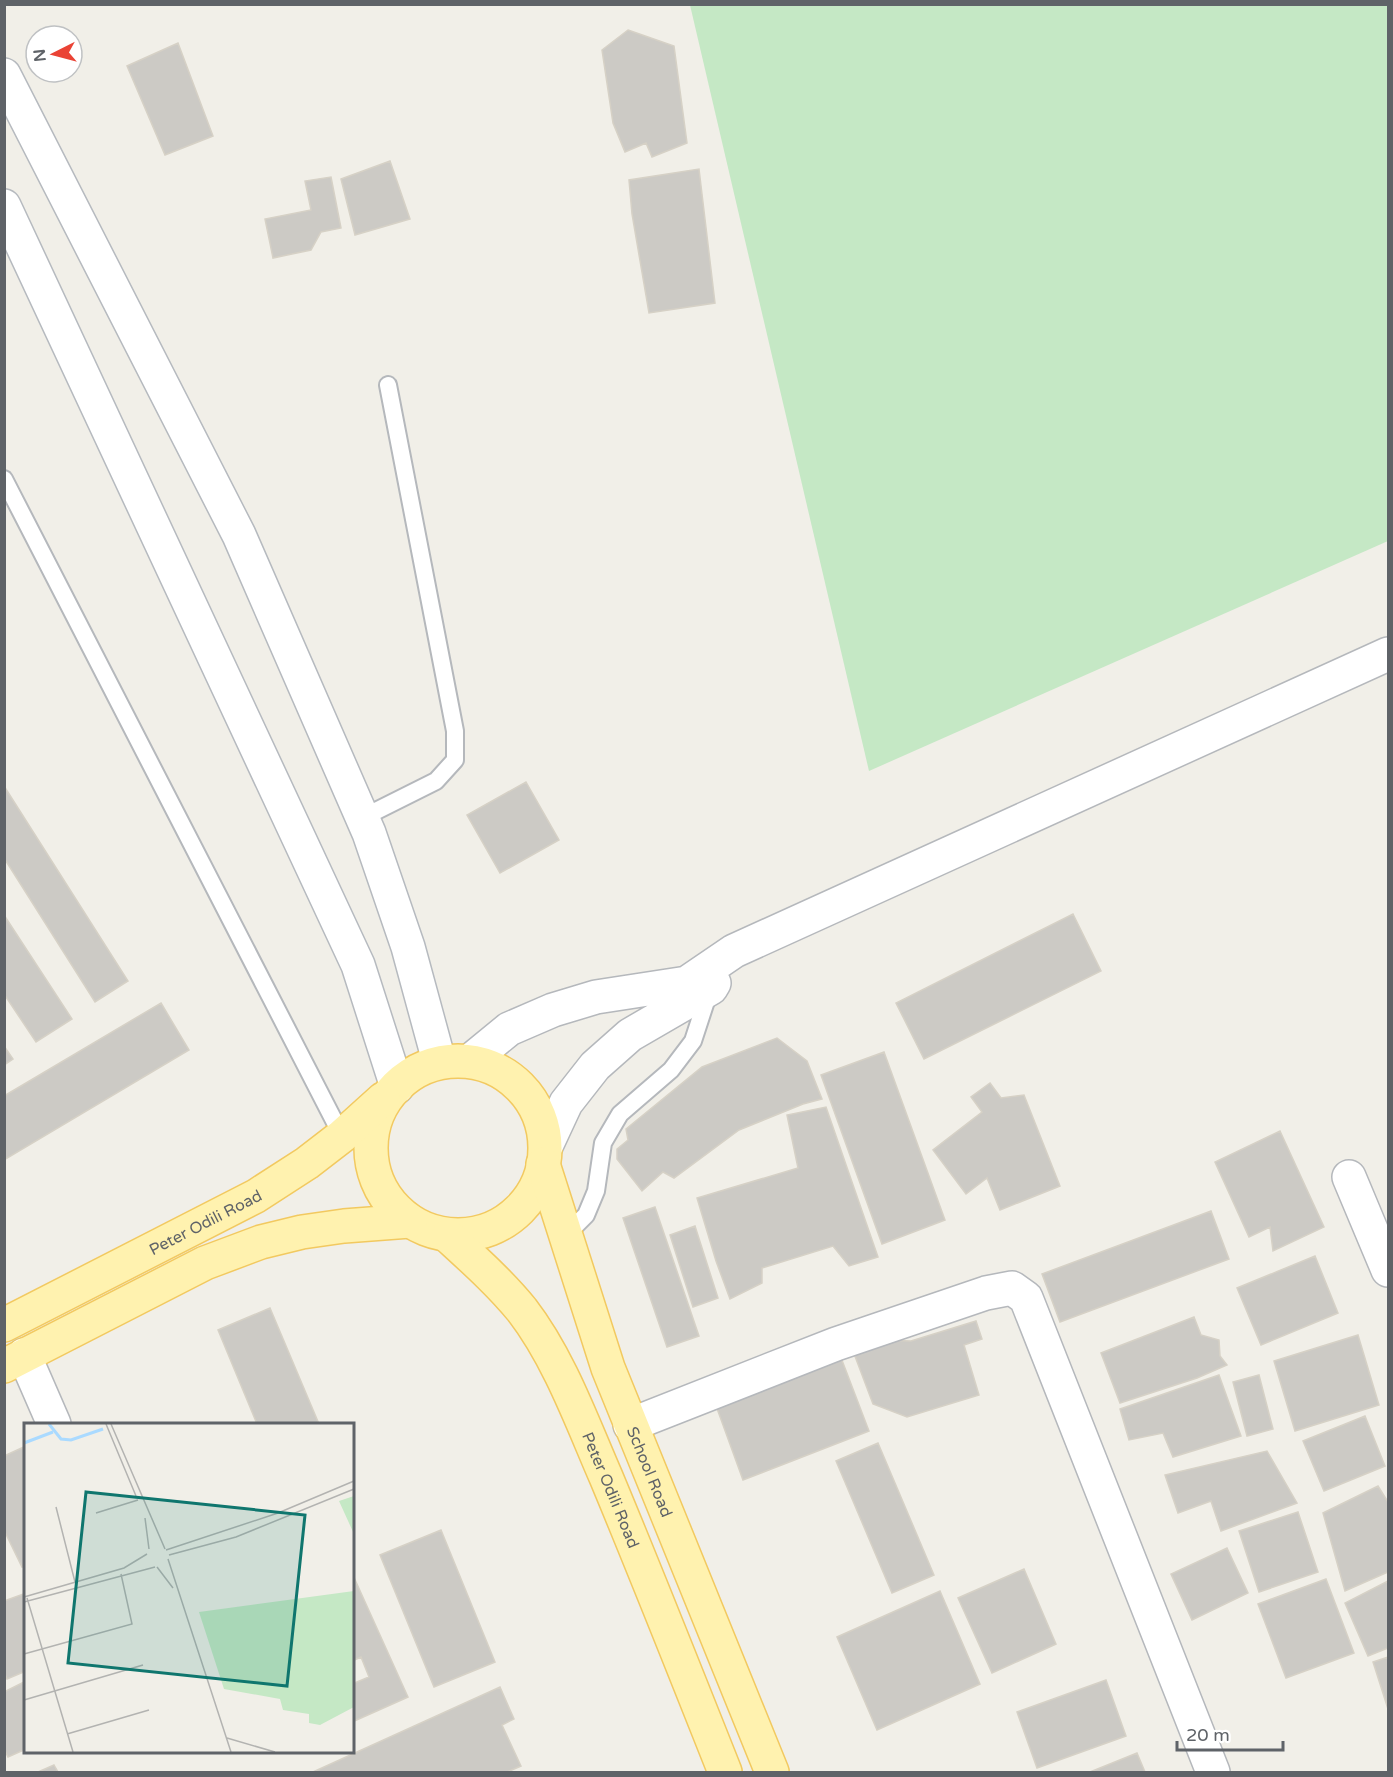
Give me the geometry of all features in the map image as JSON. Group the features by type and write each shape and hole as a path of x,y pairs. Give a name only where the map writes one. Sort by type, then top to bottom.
{"main road":[{"path":"454,1061 498,1069 524,1090 540,1116 544,1155 541,1176 528,1200 507,1221 479,1233 448,1236 410,1221 388,1200 374,1172 371,1142 378,1113 393,1090 411,1073 454,1061"},
{"name":"Peter Odili Road","path":"4,1325 256,1196 307,1163 342,1136 393,1090"},
{"name":"School Road","path":"544,1155 565,1236 608,1368 772,1773"},
{"path":"14,1360 205,1263 261,1242 302,1232 344,1226 410,1221"},
{"name":"Peter Odili Road","path":"448,1236 492,1277 522,1311 548,1351 579,1413 725,1773"}],"street":[{"path":"4,75 239,535 362,818 408,947 454,1061 509,1029 553,1010 596,997 687,983 734,951 1389,654"},
{"path":"4,206 358,965 393,1090"},
{"path":"544,1155 566,1103 595,1066 630,1035 711,988 734,951"},
{"path":"1349,1177 1389,1270"},
{"path":"630,1425 836,1344 986,1293 1012,1288 1026,1298 1212,1773"},
{"path":"14,1360 53,1423"}],"lane":[{"path":"362,818 436,781 455,760 455,731 388,385"},
{"path":"4,479 342,1136"},
{"path":"565,1236 586,1215 596,1191 603,1143 620,1114 671,1070 693,1041 711,988"}],"green space":[{"path":"690,5 1388,5 1388,541 869,771"}],"building":[{"path":"628,30 674,46 687,143 652,157 646,143 625,152 613,123 602,50"},
{"path":"178,43 213,136 165,155 127,66"},
{"path":"390,161 410,219 355,235 341,179"},
{"path":"699,169 715,303 649,313 632,214 629,180"},
{"path":"331,177 341,228 321,232 311,250 273,258 265,219 311,210 305,181"},
{"path":"526,782 559,840 500,873 467,815"},
{"path":"4,786 128,981 95,1002 4,858"},
{"path":"1073,914 1101,971 924,1059 896,1003"},
{"path":"4,915 72,1019 36,1042 4,994"},
{"path":"161,1003 189,1050 4,1160 4,1096"},
{"path":"777,1038 807,1061 822,1099 803,1104 739,1130 674,1178 663,1172 642,1191 617,1159 617,1149 628,1140 626,1129 702,1067"},
{"path":"4,1046 13,1059 4,1065"},
{"path":"884,1052 945,1220 882,1244 821,1075"},
{"path":"990,1083 1001,1098 1024,1095 1060,1186 1000,1210 987,1178 966,1194 933,1150 982,1112 971,1097"},
{"path":"826,1107 878,1257 849,1266 833,1246 762,1268 762,1283 730,1299 697,1198 798,1168 787,1115"},
{"path":"1280,1131 1324,1227 1273,1251 1270,1227 1249,1237 1215,1162"},
{"path":"655,1207 699,1336 667,1347 623,1218"},
{"path":"1211,1211 1229,1259 1060,1322 1042,1274"},
{"path":"695,1226 718,1298 693,1307 670,1235"},
{"path":"1315,1256 1338,1313 1261,1345 1237,1288"},
{"path":"270,1308 319,1423 257,1423 218,1330"},
{"path":"1194,1317 1201,1335 1219,1340 1220,1356 1227,1365 1197,1378 1120,1403 1101,1353"},
{"path":"976,1321 982,1339 964,1345 979,1395 907,1417 873,1404 853,1351 883,1340 911,1341"},
{"path":"1358,1335 1379,1405 1295,1431 1274,1361"},
{"path":"840,1355 869,1431 743,1480 715,1403"},
{"path":"1219,1375 1241,1436 1173,1457 1163,1433 1129,1440 1120,1409"},
{"path":"1259,1375 1273,1429 1247,1436 1233,1382"},
{"path":"1365,1416 1385,1466 1324,1491 1303,1441"},
{"path":"878,1443 934,1575 892,1593 836,1461"},
{"path":"24,1447 24,1566 22,1567 4,1530 4,1456"},
{"path":"1267,1451 1297,1503 1221,1531 1211,1501 1178,1513 1165,1475"},
{"path":"1378,1486 1388,1502 1388,1572 1345,1591 1323,1513"},
{"path":"1298,1512 1318,1572 1259,1592 1239,1531"},
{"path":"441,1530 495,1662 434,1687 380,1555"},
{"path":"1227,1548 1248,1593 1192,1620 1171,1574"},
{"path":"1024,1569 1056,1644 992,1673 958,1598"},
{"path":"354,1577 408,1697 354,1721 354,1683 369,1677 361,1657 354,1660"},
{"path":"1326,1579 1354,1653 1286,1678 1258,1604"},
{"path":"1388,1581 1388,1648 1368,1656 1345,1603"},
{"path":"940,1591 980,1684 877,1730 837,1637"},
{"path":"24,1594 24,1672 7,1679 4,1671 4,1601"},
{"path":"1388,1657 1388,1709 1373,1662"},
{"path":"1106,1680 1126,1736 1037,1768 1017,1712"},
{"path":"24,1682 24,1750 8,1757 4,1749 4,1692"},
{"path":"500,1687 514,1719 502,1725 521,1766 507,1772 313,1772"},
{"path":"1137,1753 1145,1772 1090,1772"},
{"path":"54,1765 58,1772 38,1772"}]}
